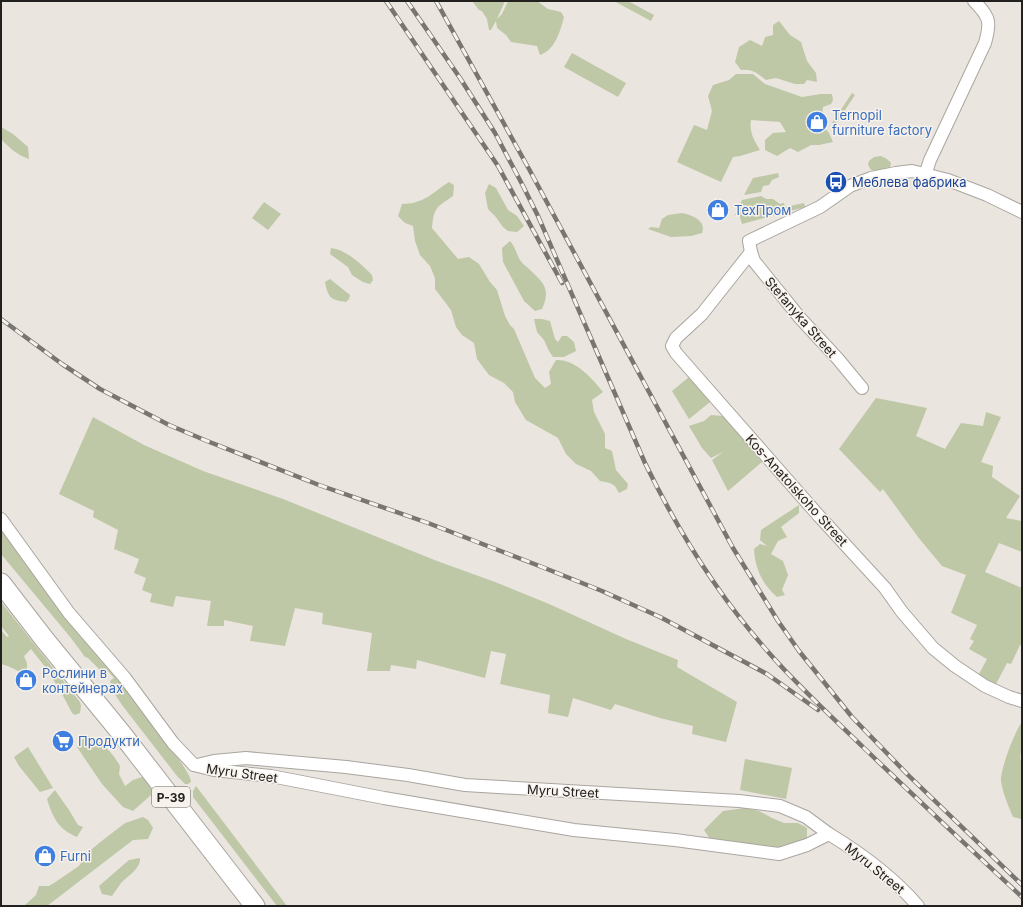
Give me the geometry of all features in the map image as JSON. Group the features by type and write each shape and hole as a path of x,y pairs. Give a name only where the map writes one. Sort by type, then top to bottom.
{"main road":[{"name":"Р-39","path":"1,583 45,640 122,734 255,906"}],"street":[{"path":"925,175 930,160 985,43 990,27 985,11 974,1"},
{"path":"750,246 820,206 850,186 871,178 912,171 954,182 988,195 1022,212"},
{"name":"Stefanyka Street","path":"750,246 754,261 800,318 838,359 862,388"},
{"name":"Kos-Anatolskoho Street","path":"750,246 702,314 676,338 672,346 676,353 818,515 885,588 902,612 933,648 955,666 985,686 1022,701"},
{"path":"1,519 69,613 125,678 173,743 194,765"},
{"name":"Myru Street","path":"194,765 214,761 246,758 346,766 408,774 465,785 739,802 780,806 806,817 829,834 858,851 891,879 918,906"},
{"name":"Myru Street","path":"194,765 214,770 271,776 384,798 574,830 675,840 779,854 807,845 829,834"}],"green space":[{"path":"472,1 505,1 497,19 502,14 508,1 537,1 548,9 561,12 564,17 559,34 553,45 545,53 540,55 537,46 511,42 506,35 497,28 496,21 491,30 489,30 487,19 482,11 479,10"},
{"path":"614,1 628,1 654,15 651,21"},
{"path":"779,21 790,35 801,42 807,61 816,73 817,82 807,80 804,84 795,84 776,78 766,80 754,72 741,70 735,62 739,47 750,40 762,46 765,37 773,35 773,25"},
{"path":"572,53 626,83 618,97 564,67"},
{"path":"736,74 753,74 765,84 802,97 832,94 833,100 831,104 823,107 821,124 829,133 833,142 811,145 798,152 790,148 777,156 765,150 765,140 773,133 786,132 780,122 751,120 751,132 760,150 733,157 721,182 677,162 694,125 707,130 712,111 708,96 713,85 729,80"},
{"path":"852,93 855,95 835,125 832,123"},
{"path":"1,127 13,134 28,147 29,159 14,151 1,139"},
{"path":"881,156 891,163 890,167 881,171 871,170 868,165 869,161 874,157"},
{"path":"778,173 779,177 772,180 769,185 763,186 761,192 744,195 753,178"},
{"path":"449,182 454,185 453,196 439,206 435,212 432,228 458,259 469,257 479,264 490,282 497,290 505,316 514,329 535,378 545,388 551,384 549,372 556,360 570,363 582,370 603,392 592,400 594,412 605,434 605,448 612,451 616,470 628,484 627,489 619,493 615,486 610,483 600,481 591,471 576,464 566,454 558,438 526,420 515,402 513,392 504,383 489,375 477,359 474,343 462,335 456,327 451,310 435,289 435,278 430,266 420,255 415,241 413,226 405,223 398,216 402,204 410,204 422,200"},
{"path":"489,184 496,188 508,210 517,216 524,226 517,232 508,231 488,209 485,193"},
{"path":"761,196 766,199 773,199 780,204 784,203 785,207 804,203 805,207 742,224 739,214 735,215 742,200"},
{"path":"264,202 281,214 268,230 252,218"},
{"path":"682,213 690,215 701,222 703,229 702,233 691,236 671,237 648,229 651,227 659,228 662,219 668,215"},
{"path":"510,241 523,264 544,285 546,295 542,309 535,311 524,301 503,262 502,248"},
{"path":"331,248 343,252 363,266 372,275 373,280 370,284 363,282 352,275 348,267 330,254"},
{"path":"330,279 350,295 346,302 334,299 329,295 325,282"},
{"path":"534,319 550,321 555,339 558,342 562,336 567,336 574,342 576,351 564,357 553,357 544,340 537,332"},
{"path":"689,377 710,402 689,419 672,391"},
{"path":"876,398 927,408 916,436 945,449 961,423 983,426 986,412 1001,417 981,462 993,466 992,477 1020,496 1006,518 1022,521 1022,552 999,543 985,572 1022,588 1022,645 1020,645 1011,664 1007,663 995,686 978,676 987,659 969,649 974,641 970,639 977,625 951,613 966,575 942,566 918,537 883,489 880,492 839,449"},
{"path":"711,415 723,416 751,444 748,446 762,462 728,491 712,460 723,452 711,458 702,448 689,426 704,421"},
{"path":"93,417 144,445 203,471 283,499 437,561 495,582 678,660 677,667 737,702 726,742 692,734 693,726 660,718 615,704 611,710 573,698 568,717 548,713 550,695 500,684 506,654 491,651 485,678 417,660 416,669 391,665 390,671 367,671 372,633 322,624 323,613 295,608 285,646 250,641 253,626 224,620 224,626 207,626 211,601 176,596 173,607 150,602 152,594 142,590 146,578 134,573 139,559 114,549 118,530 93,517 94,511 59,494"},
{"path":"799,505 799,513 781,527 787,537 778,541 771,554 783,561 788,575 782,590 785,595 777,597 767,587 760,575 754,549 760,544 767,546 760,540 761,530"},
{"path":"1,529 52,596 68,621 116,674 175,753 187,772 191,782 185,784 177,776 122,705 114,693 110,681 114,678 108,671 104,674 88,658 85,657 1,554"},
{"path":"1,602 80,702 80,713 75,715 72,713 46,668 31,649 24,656 27,663 27,674 1,664 1,630 7,637 9,636 1,626"},
{"path":"1022,722 1020,759 1022,760 1022,819 1013,817 1004,795 1001,776 1008,751"},
{"path":"86,735 97,740 114,756 120,766 119,774 125,786 133,780 142,777 151,784 151,795 133,811 123,807 102,784 77,747"},
{"path":"28,747 53,788 40,792 19,766 14,757"},
{"path":"745,759 792,768 786,799 740,790"},
{"path":"196,786 287,906 277,906 193,797 193,791"},
{"path":"55,790 78,825 83,827 77,837 65,830 54,817 47,799"},
{"path":"745,808 759,811 784,823 798,823 807,828 807,839 797,846 786,845 764,850 712,842 704,830 723,811"},
{"path":"143,817 148,820 153,828 148,839 133,840 47,906 24,906 36,895 39,886 49,886 54,883 79,866 87,853 125,823"},
{"path":"140,858 140,862 136,868 121,883 112,896 102,894 99,886 129,860"}],"railway":[{"path":"386,1 498,166 562,283"},
{"path":"407,1 460,78 495,133 522,184 538,216 645,463 671,514 701,563 751,632 792,678 962,842 1022,897"},
{"path":"436,1 529,169 733,548 778,621 799,651 852,717 907,774 1022,885"},
{"path":"1,319 62,364 100,389 169,425 319,485 428,523 602,591 660,617 767,674 818,710"}],"place":[{"name":"Ternopil furniture factory","path":"817,122"},
{"name":"Меблева фабрика","path":"836,182"},
{"name":"ТехПром","path":"718,210"},
{"name":"Рослини в контейнерах","path":"26,680"},
{"name":"Продукти","path":"63,741"},
{"name":"Furni","path":"45,856"}]}
